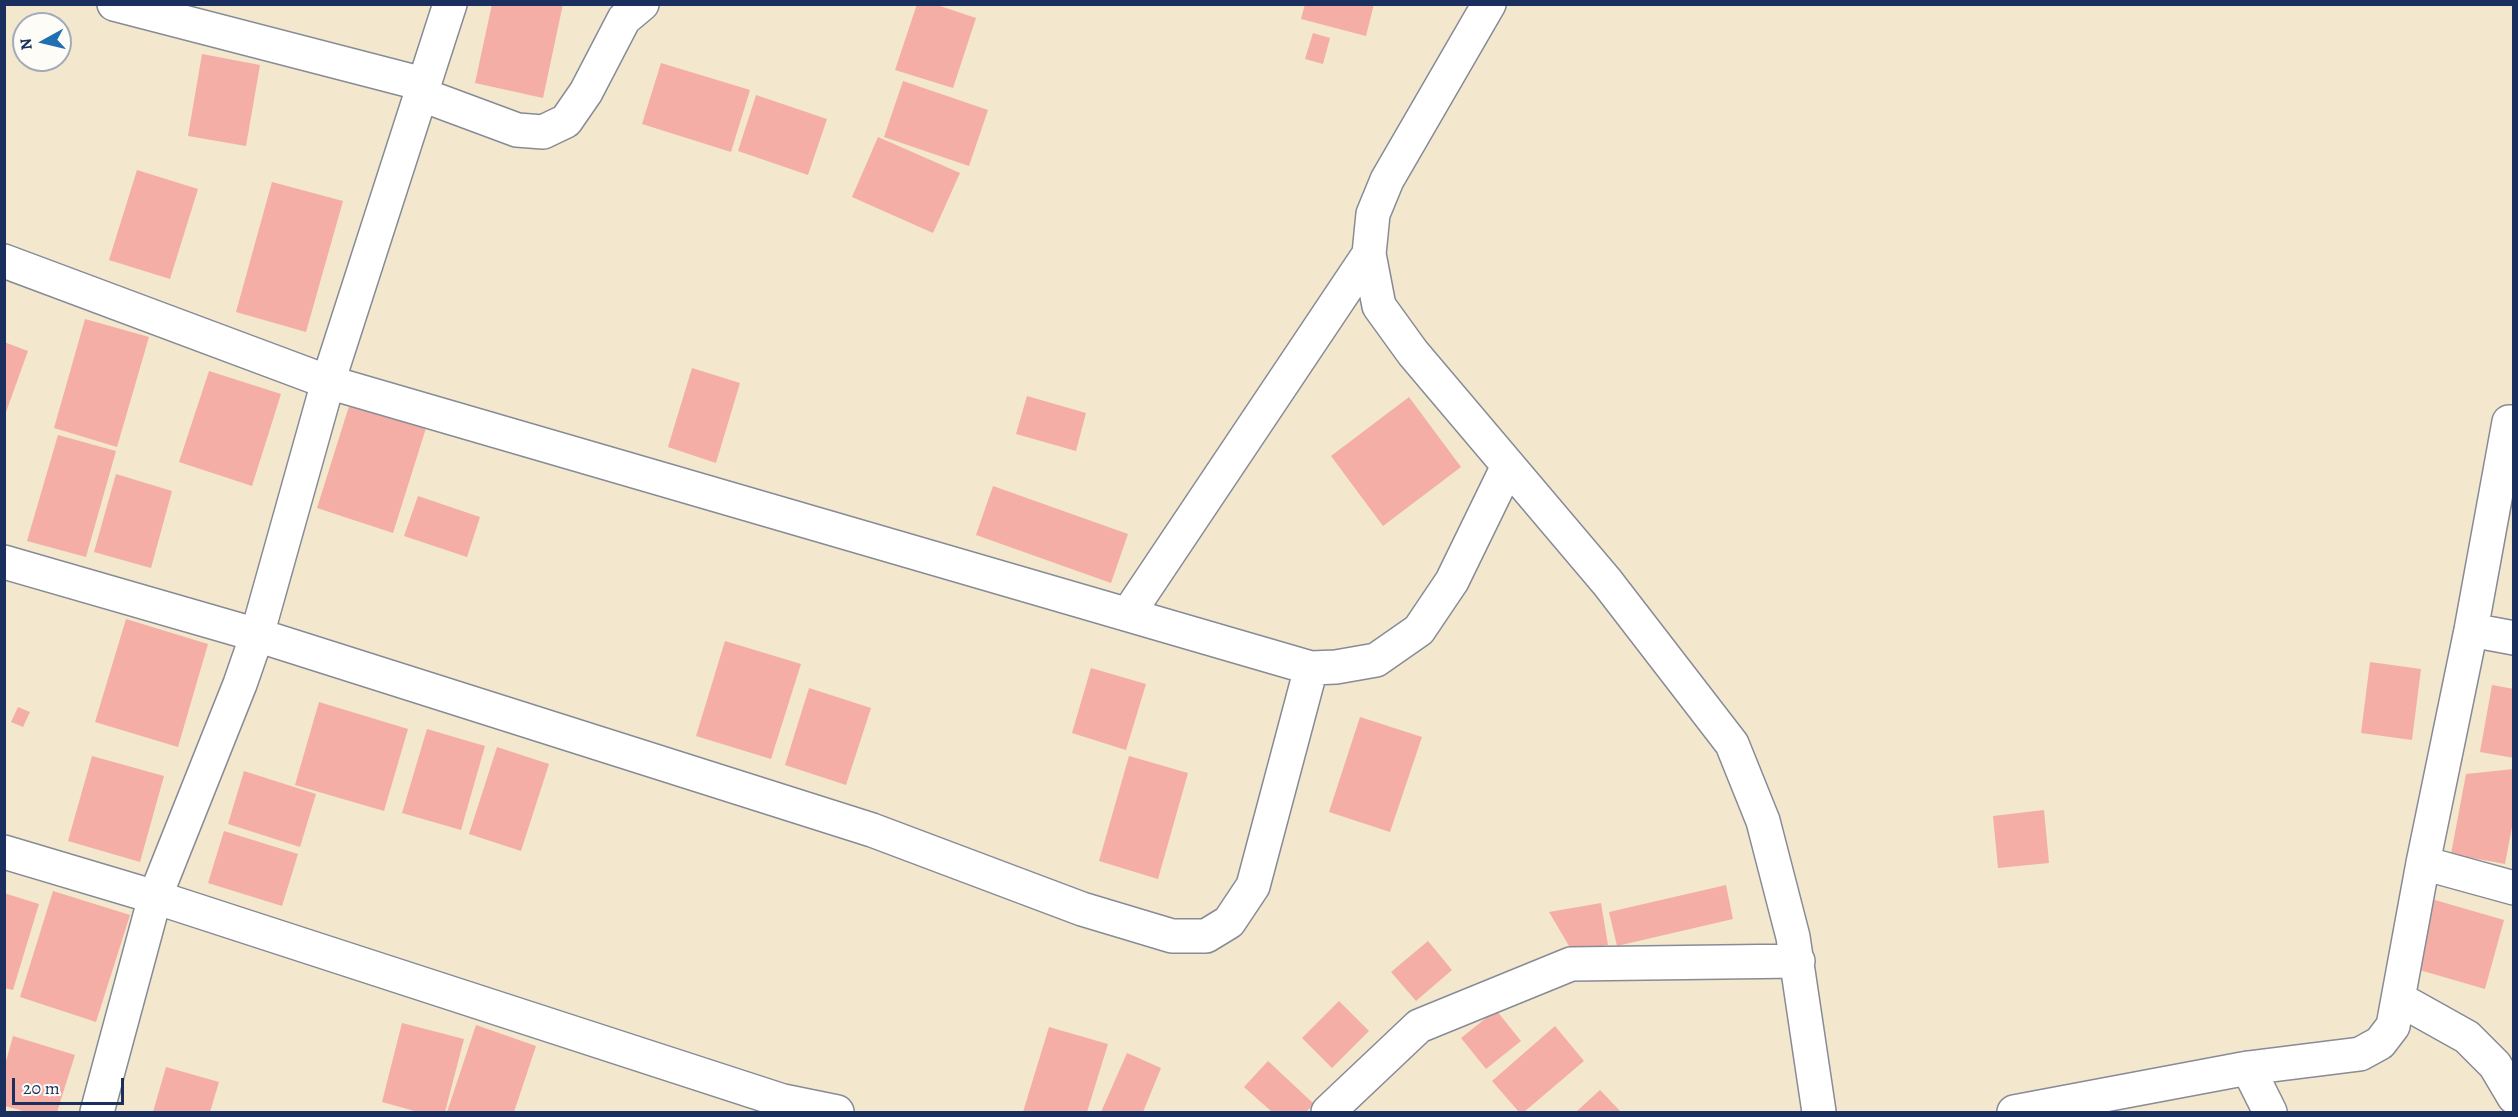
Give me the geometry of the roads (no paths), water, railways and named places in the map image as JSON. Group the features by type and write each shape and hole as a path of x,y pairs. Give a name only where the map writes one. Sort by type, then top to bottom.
{"street":[{"path":"114,4 422,89 518,130 543,132 566,121 586,92 624,19 642,4"},
{"path":"97,1113 155,897 240,684 257,635 328,382 450,4"},
{"path":"1489,4 1387,180 1372,214 1369,254 1379,306 1413,353 1607,582 1732,744 1763,821 1798,961 1819,1113"},
{"path":"1128,614 1369,254"},
{"path":"4,261 328,382 1311,668 1336,667 1376,660 1419,630 1452,581 1508,466"},
{"path":"2017,1112 2248,1068 2360,1054 2380,1043 2393,1026 2423,863 2512,417"},
{"path":"4,562 257,635 872,830 1082,909 1172,936 1206,936 1229,922 1253,886 1311,668"},
{"path":"2471,630 2514,638"},
{"path":"4,852 155,897 781,1107 837,1113"},
{"path":"2423,863 2514,888"},
{"path":"1328,1113 1419,1026 1571,964 1798,961"},
{"path":"2399,999 2467,1037 2495,1065 2514,1096"},
{"path":"2248,1068 2270,1113"}]}
